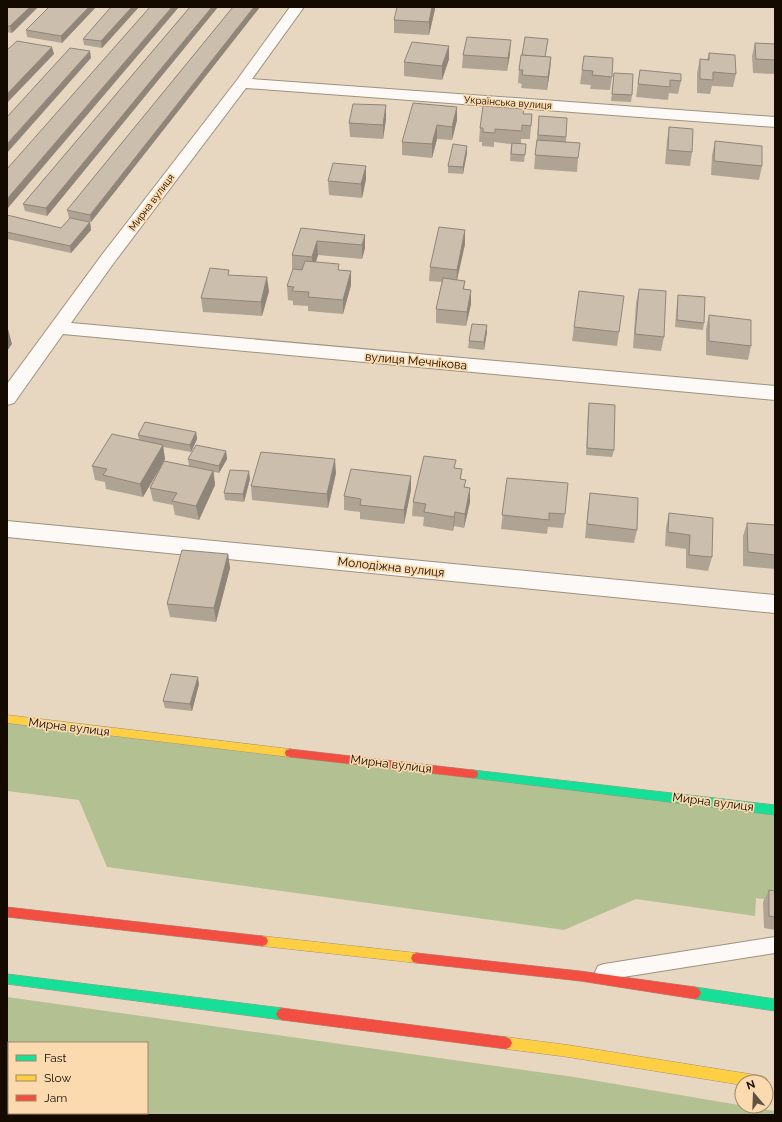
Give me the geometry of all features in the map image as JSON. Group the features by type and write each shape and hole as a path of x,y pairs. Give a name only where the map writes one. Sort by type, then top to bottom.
{"main road":[{"name":"Мирна вулиця","path":"7,719 775,810"},
{"path":"7,912 580,976 775,1004"},
{"path":"7,979 568,1051 734,1078"}],"street":[{"name":"Мирна вулиця","path":"7,398 297,7"},
{"name":"Українська вулиця","path":"242,83 775,122"},
{"name":"вулиця Мечнікова","path":"58,328 775,393"},
{"name":"Молодіжна вулиця","path":"7,529 775,604"}],"lane":[{"path":"580,976 775,944"}],"green space":[{"path":"7,719 775,810 775,901 756,898 755,916 636,899 564,930 107,867 79,800 7,791"},
{"path":"7,997 574,1077 734,1104 734,1114 774,1114 774,1111 775,1115 42,1114 148,1114 148,1042 8,1042 8,1107"}],"building":[{"path":"7,7 30,7 10,26 7,26"},
{"path":"49,7 89,7 61,36 26,30"},
{"path":"111,7 132,7 101,41 83,39"},
{"path":"150,7 172,7 7,199 7,169"},
{"path":"190,7 212,7 46,208 23,204"},
{"path":"233,7 254,7 90,215 67,210"},
{"path":"397,7 432,7 429,22 394,20"},
{"path":"467,37 511,40 508,58 463,55"},
{"path":"525,37 548,39 545,57 522,55"},
{"path":"17,41 52,47 7,94 7,50"},
{"path":"412,42 449,46 442,66 404,62"},
{"path":"755,43 775,44 775,60 756,59"},
{"path":"70,48 90,51 7,144 7,117"},
{"path":"709,53 735,55 736,74 713,72 713,80 700,79 700,59 709,60"},
{"path":"521,55 551,57 548,77 522,75 523,70 519,70"},
{"path":"584,56 613,58 612,77 592,75 593,71 582,70"},
{"path":"640,70 681,74 681,81 670,80 670,87 638,84"},
{"path":"614,73 633,74 632,95 612,94"},
{"path":"413,103 457,107 452,127 437,125 432,144 402,142"},
{"path":"353,104 386,105 383,125 349,123"},
{"path":"483,106 524,109 523,114 532,114 531,126 522,125 522,131 495,129 495,133 483,132 483,128 480,128"},
{"path":"539,116 567,118 566,137 538,135"},
{"path":"669,127 693,129 692,152 668,150"},
{"path":"537,140 580,143 578,158 535,155"},
{"path":"715,141 762,146 762,166 714,161"},
{"path":"512,143 526,144 525,155 511,154"},
{"path":"453,144 467,146 463,167 448,166"},
{"path":"333,163 366,166 361,184 328,181"},
{"path":"7,215 61,228 70,218 90,222 70,246 7,232"},
{"path":"439,227 465,230 457,270 430,267"},
{"path":"301,228 365,235 362,245 317,241 312,257 292,255"},
{"path":"305,261 339,264 338,270 351,271 343,300 308,297 309,292 292,291 294,287 287,286 293,269 302,270"},
{"path":"210,268 229,270 228,275 267,277 261,302 201,298"},
{"path":"443,278 465,281 463,289 471,290 467,312 436,309"},
{"path":"639,289 666,291 664,337 635,334"},
{"path":"579,291 624,296 619,332 574,327"},
{"path":"678,295 705,297 704,323 677,320"},
{"path":"709,315 751,320 751,346 709,341"},
{"path":"472,324 487,325 484,342 469,341"},
{"path":"589,403 615,405 614,450 587,448"},
{"path":"145,422 196,432 190,445 138,435"},
{"path":"112,434 163,445 140,484 103,475 107,469 92,466"},
{"path":"196,445 226,451 219,466 188,459"},
{"path":"261,452 335,459 327,494 251,486"},
{"path":"424,456 456,460 454,468 462,469 460,479 466,480 464,487 470,488 465,514 455,512 454,517 424,512 426,504 413,502"},
{"path":"164,461 213,471 196,506 172,501 177,493 150,488"},
{"path":"351,469 411,476 404,510 360,505 361,499 344,496"},
{"path":"230,470 249,471 243,494 224,493"},
{"path":"507,478 568,483 565,514 549,513 549,520 502,515"},
{"path":"590,493 638,498 637,530 587,524"},
{"path":"669,513 713,518 712,557 689,555 690,535 668,532"},
{"path":"747,523 775,525 775,555 748,552"},
{"path":"182,550 228,554 214,608 167,604"},
{"path":"171,674 198,677 190,704 163,701"},
{"path":"769,890 775,891 775,917 769,916"}],"traffic: fast":[{"path":"473,774 775,810"},
{"path":"7,979 282,1014"},
{"path":"695,993 775,1005"}],"traffic: slow":[{"path":"7,719 290,753"},
{"path":"262,941 417,958"},
{"path":"506,1043 568,1051 734,1078"}],"traffic: jam":[{"path":"290,753 473,774"},
{"path":"7,912 262,941"},
{"path":"417,958 580,976 695,993"},
{"path":"282,1014 506,1043"}]}
